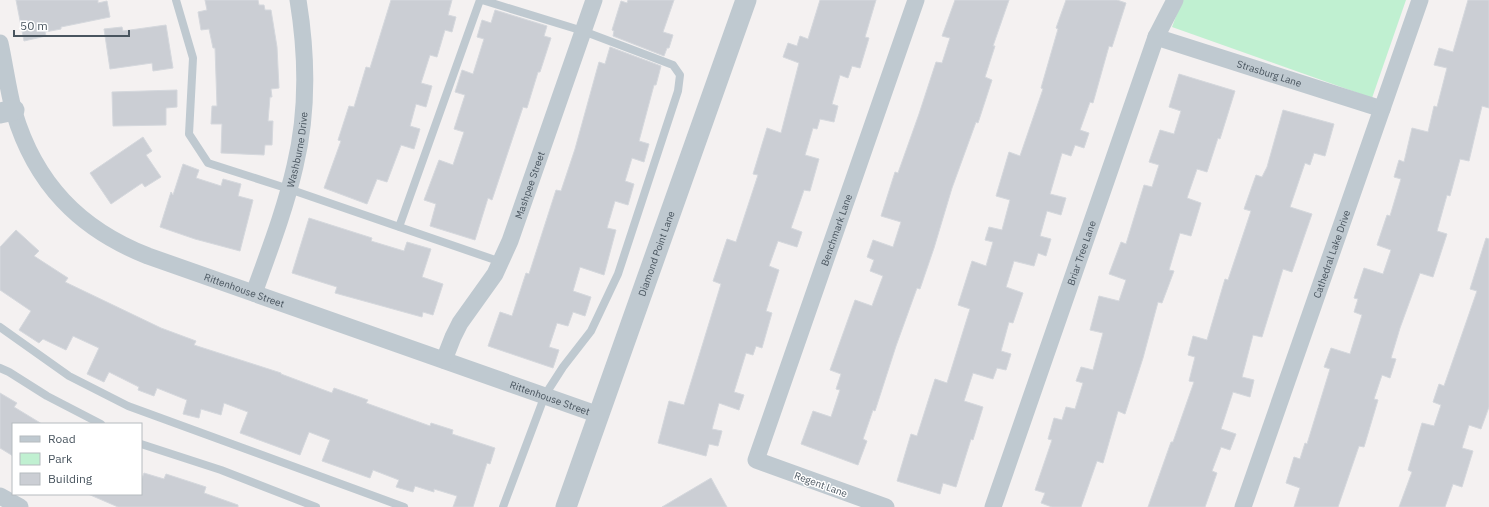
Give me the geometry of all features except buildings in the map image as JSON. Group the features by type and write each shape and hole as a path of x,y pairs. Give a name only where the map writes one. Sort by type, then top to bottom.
{"street":[{"name":"Washburne Drive","path":"254,293 289,189 300,141 305,92 304,42 298,0"},
{"name":"Mashpee Street","path":"444,360 460,322 495,274 513,234 594,0"},
{"name":"Diamond Point Lane","path":"566,507 745,0"},
{"name":"Benchmark Lane","path":"756,460 916,0"},
{"name":"Briar Tree Lane","path":"993,507 1156,37 1175,0"},
{"name":"Cathedral Lake Drive","path":"1243,507 1420,0"},
{"name":"Strasburg Lane","path":"1156,37 1382,109"},
{"name":"Rittenhouse Street","path":"0,43 7,112 26,146 45,178 69,207 113,241 130,249 599,415"},
{"name":"Regent Lane","path":"756,460 886,507"},
{"path":"0,496 20,507"}],"lane":[{"path":"176,0 193,58 189,134 208,163 289,189 501,262"},
{"path":"399,227 481,0 584,31 673,65 680,74 678,91 618,274 591,331 563,367 545,396 503,507"},
{"path":"0,327 69,376 128,406 404,507"},
{"path":"0,368 47,396 99,423"},
{"path":"142,444 221,470 316,507"}],"green space":[{"path":"1182,0 1406,0 1372,98 1172,27"}]}
